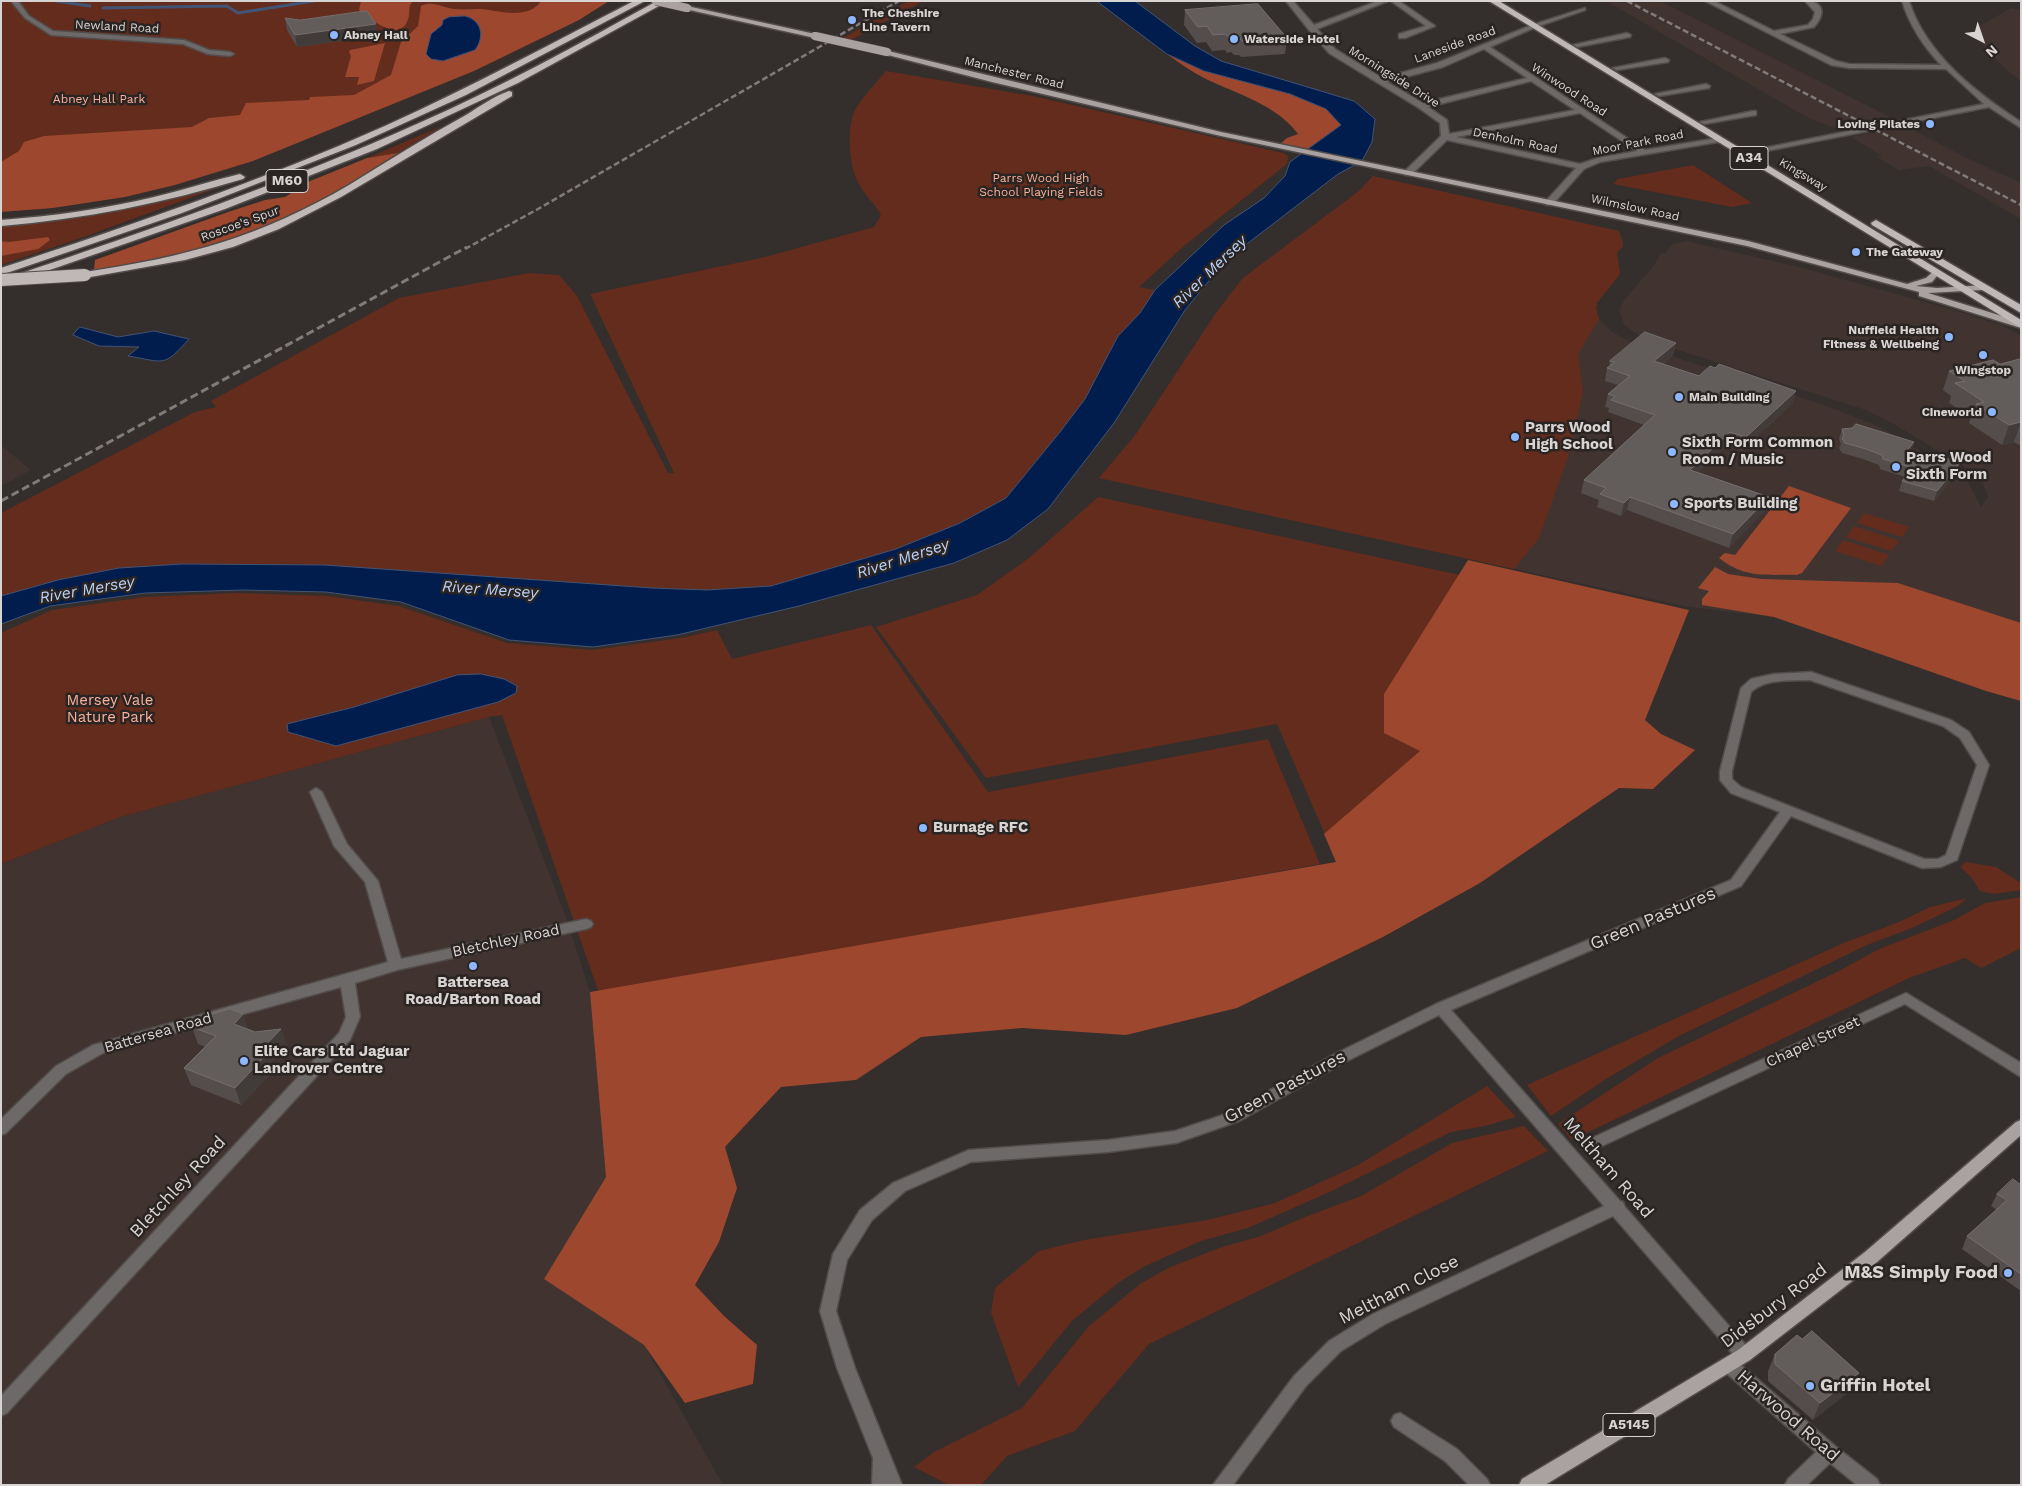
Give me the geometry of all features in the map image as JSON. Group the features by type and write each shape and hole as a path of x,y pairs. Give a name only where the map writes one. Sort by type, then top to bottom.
{"highway":[{"name":"M60","path":"1,272 159,218 353,143 496,78 641,1"},
{"name":"M60","path":"1,282 164,228 300,176 423,125 564,56 664,1"},
{"name":"Kingsway","path":"1493,1 1617,68 1754,152 2021,310"},
{"name":"Kingsway","path":"1506,1 1539,25 1718,140 2021,325"},
{"name":"Roscoe's Spur","path":"1,282 84,275 151,265 245,239 297,218 519,88 564,56"},
{"name":"M60","path":"1,223 115,208 223,182 328,145 496,78"}],"main road":[{"name":"Manchester Road","path":"656,1 887,52 1027,89 1366,165"},
{"name":"Wilmslow Road","path":"1366,165 1748,244 1896,285 1956,306 2021,325"},
{"name":"Wilmslow Road","path":"1896,285 1924,283 1933,279 1936,272"},
{"name":"Wilmslow Road","path":"1896,285 1937,291 1984,287"},
{"name":"Didsbury Road","path":"1528,1485 1737,1360 1871,1257 2021,1126"}],"street":[{"name":"Newland Road","path":"14,1 22,12 51,33 184,42 208,52 230,54"},
{"name":"Morningside Drive","path":"1289,1 1311,29 1332,51 1422,106 1444,122 1445,137"},
{"path":"1311,29 1385,1"},
{"path":"1394,1 1431,26 1402,36"},
{"path":"1708,1 1824,59 1841,64 1946,67"},
{"path":"1773,33 1814,24 1819,12 1808,1"},
{"path":"1905,1 1920,35 1946,67 1989,105 2021,126"},
{"name":"Laneside Road","path":"1381,81 1440,65 1520,32 1584,9"},
{"path":"1577,45 1627,35"},
{"name":"Winwood Road","path":"1485,47 1531,80 1642,151"},
{"path":"1617,68 1665,60"},
{"path":"1422,106 1531,80"},
{"path":"1659,94 1706,86"},
{"path":"1754,152 1989,105"},
{"path":"1408,173 1445,137 1580,111"},
{"path":"1704,122 1753,114"},
{"name":"Denholm Road","path":"1445,137 1581,167"},
{"name":"Moor Park Road","path":"1549,203 1581,167 1598,160 1642,151 1718,140"},
{"path":"1811,676 1947,723 1965,735 1983,765 1952,857 1940,864 1922,863 1788,811 1736,790 1726,780 1726,771 1746,691 1755,682 1774,678 1811,676"},
{"path":"316,792 341,846 371,881 396,964"},
{"name":"Green Pastures","path":"888,1483 880,1453 846,1368 828,1312 840,1259 866,1215 899,1187 969,1156 1108,1146 1176,1137 1234,1117 1338,1059 1441,1008 1736,883 1788,811"},
{"name":"Bletchley Road","path":"396,964 586,924"},
{"name":"Battersea Road","path":"1,1129 61,1070 98,1049 347,980 396,964"},
{"name":"Bletchley Road","path":"1,1408 345,1036 353,1017 347,980"},
{"name":"Chapel Street","path":"1597,1142 1906,998 2021,1071"},
{"name":"Meltham Road","path":"1441,1008 1617,1207 1737,1360"},
{"name":"Meltham Close","path":"1222,1485 1300,1382 1335,1346 1379,1319 1617,1207"},
{"name":"Harwood Road","path":"1737,1360 1829,1452 1871,1485"},
{"path":"1400,1421 1451,1454 1481,1485"},
{"path":"1794,1485 1829,1452"}],"shaded area":[{"path":"361,1 413,1 404,26 392,30 370,19 359,10"},
{"path":"541,1 609,1 579,20 474,71 253,161 175,185 125,197 53,208 1,212 1,162 19,151 24,142 44,136 192,127 209,118 240,115 246,103 309,100 310,97 354,95 391,75 401,42 418,26 421,6 434,4 454,9 482,9 513,13 529,11"},
{"path":"1606,1 1660,1 1894,119 1838,129 1810,119"},
{"path":"2011,8 2021,10 2021,82 2001,65 1978,36 1979,29 1983,24"},
{"path":"385,43 374,81 357,85 359,77 345,77 351,56 350,50"},
{"path":"1167,54 1204,71 1290,94 1326,109 1341,125 1306,150 1280,144 1287,138 1298,134 1279,115 1256,101 1201,76"},
{"path":"1906,126 1965,157 2021,183 2021,219 1929,166 1899,170 1876,157 1882,156 1851,137"},
{"path":"398,153 343,188 262,229 216,245 168,258 94,270 95,260 228,212 265,200 285,197 293,192 288,190 367,158"},
{"name":"Parrs Wood High School","path":"1373,176 1619,231 1623,240 1623,246 1617,253 1620,274 1597,303 1596,308 1599,319 1612,332 1637,345 1824,405 1878,426 1966,478 1981,507 1988,497 1981,479 1892,423 1866,410 1644,339 1624,325 1619,310 1625,299 1655,264 1661,253 1665,254 1673,244 1686,241 1799,267 1954,310 2003,326 2021,336 2021,701 1986,691 1774,617 1689,607 1099,478 1136,434 1216,313 1243,278 1359,191"},
{"path":"48,237 50,240 38,249 1,256 1,241 9,242"},
{"path":"1,445 31,470 1,486"},
{"path":"1789,486 1851,508 1802,573 1797,575 1756,574 1738,569 1719,558 1725,553 1735,555"},
{"path":"1468,560 1689,610 1645,720 1661,734 1695,750 1653,789 1619,788 1480,883 1383,937 1237,1008 1126,1035 1022,1028 921,1037 856,1080 781,1087 725,1147 737,1188 719,1242 695,1285 724,1316 757,1345 753,1384 685,1403 644,1345 544,1279 606,1177 590,992 1336,862 1324,834 1420,751 1384,733 1384,694"},
{"path":"1715,567 1728,574 1761,579 1898,583 2021,623 2021,701 1986,691 1774,617 1702,605 1702,599 1709,591 1698,588"},
{"path":"489,717 564,912 609,1050 606,1177 544,1279 644,1345 723,1485 1,1485 1,864 120,817"}],"green space":[{"name":"Abney Hall Park","path":"1,1 603,1 513,49 1,208"},
{"path":"908,1 923,1 851,40 843,38"},
{"name":"Parrs Wood High School Playing Fields","path":"886,71 1033,96 1283,153 1288,156 1287,164 1184,246 1139,287 1155,290 1140,313 1118,336 1085,399 1006,498 960,523 896,549 771,586 707,590 652,588 325,565 182,564 119,568 58,580 1,596 1,513 195,412 216,407 211,401 399,298 529,273 559,275 577,296 668,473 674,473 590,294 765,257 874,227 881,215 861,188 856,177 851,158 850,127 858,105"},
{"path":"442,126 398,153 367,158"},
{"path":"1693,165 1752,203 1732,207 1613,184 1618,179"},
{"path":"1373,176 1619,231 1623,246 1617,253 1620,274 1597,303 1596,309 1599,319 1578,354 1583,392 1568,457 1539,538 1514,569 1099,478 1136,434 1216,313 1243,278 1359,191"},
{"path":"239,180 1,265 1,256 26,251 9,242 1,241 1,225 92,214 180,196"},
{"path":"1098,497 1474,578 1522,761 1337,862 1277,724 986,778 876,627 977,595 1029,558"},
{"path":"1864,513 1909,527 1902,537 1857,523"},
{"path":"1854,526 1899,541 1891,551 1846,537"},
{"path":"1843,540 1889,555 1881,566 1835,551"},
{"name":"Burnage RFC","path":"237,593 327,596 399,606 507,643 592,650 681,638 717,630 732,659 871,625 988,792 1268,739 1320,864 599,993 502,715 120,817 1,864 1,633 52,610 145,597"},
{"path":"1966,862 1996,867 2021,883 2021,890 1994,894 1980,891 1971,877 1960,867"},
{"path":"2021,897 2021,948 1981,968 1965,958 1909,978 1572,1140 1558,1124 1658,1058 1839,971 1879,949 1954,920 1985,903"},
{"path":"1967,898 1958,906 1912,928 1867,945 1679,1036 1606,1079 1551,1116 1527,1085 1846,942 1899,922 1930,907"},
{"path":"1487,1086 1516,1117 1485,1126 1451,1132 1334,1190 1248,1228 1201,1241 1143,1267 1118,1283 1072,1321 1018,1387 991,1313 995,1288 1039,1251 1084,1240 1207,1220 1275,1203 1358,1165"},
{"path":"1524,1126 1548,1151 1149,1344 1075,1431 1007,1456 981,1485 949,1485 914,1467 934,1452 1022,1408 1089,1326 1140,1284 1168,1268 1222,1247 1261,1236 1361,1196 1452,1143"}],"water":[{"name":"River Mersey","path":"1097,1 1135,1 1195,46 1221,61 1354,101 1375,119 1372,142 1362,161 1338,174 1226,260 1185,310 1114,423 1048,509 1007,540 954,563 799,606 677,635 593,647 509,640 401,602 326,592 243,590 145,593 50,606 1,624 1,596 58,580 119,568 182,564 325,565 652,588 707,590 771,586 896,549 960,523 1006,498 1085,399 1118,336 1140,313 1155,290 1224,225 1264,198 1285,176 1290,162 1341,125 1326,109 1290,94 1204,71 1167,54"},
{"path":"465,16 475,21 480,30 480,40 475,50 443,61 431,59 426,54 431,34 442,25 443,20 449,17"},
{"path":"80,327 118,337 154,331 189,339 174,355 163,361 157,361 128,356 139,347 99,346 73,335"},
{"path":"481,674 504,679 517,686 516,693 498,702 336,746 288,732 287,724 354,707 457,675"}],"building":[{"path":"1258,4 1287,38 1242,41 1228,37 1226,34 1213,35 1207,26 1198,27 1185,10"},
{"path":"367,11 376,24 295,35 285,18 300,20"},
{"path":"1645,332 1676,343 1654,361 1699,376 1710,366 1715,368 1719,364 1796,391 1746,437 1730,432 1690,470 1769,497 1733,534 1630,497 1624,503 1600,494 1606,488 1584,480 1655,415 1611,400 1615,396 1608,394 1630,376 1607,368 1615,362 1610,361"},
{"path":"2021,359 2021,422 2009,425 1976,404 1984,402 1955,383 1965,381 1949,371 1993,360 2000,364"},
{"path":"1856,424 1914,442 1906,452 1934,460 1938,455 1960,463 1937,491 1902,481 1913,468 1883,459 1882,455 1845,443 1842,438 1844,436 1842,429 1852,428"},
{"path":"230,1009 243,1014 234,1024 255,1032 281,1029 260,1051 267,1054 235,1088 184,1068 216,1036 192,1027 203,1017"},
{"path":"2013,1179 2021,1185 2021,1274 1967,1236 2007,1200 1997,1194"},
{"path":"1812,1331 1859,1373 1820,1403 1775,1364 1775,1354 1797,1335 1802,1339"}],"waterway":[{"path":"56,1 90,6"},
{"path":"103,8 227,6 238,13 314,1"}],"railway":[{"path":"465,249 899,1"},
{"path":"1627,1 2021,205"},
{"path":"1,501 467,247"}],"place":[{"name":"The Cheshire Line Tavern","path":"852,20"},
{"name":"Abney Hall","path":"334,35"},
{"name":"Waterside Hotel","path":"1234,39"},
{"name":"Loving Pilates","path":"1930,124"},
{"name":"The Gateway","path":"1856,252"},
{"name":"Nuffield Health Fitness & Wellbeing","path":"1949,337"},
{"name":"Wingstop","path":"1983,355"},
{"name":"Main Building","path":"1679,397"},
{"name":"Cineworld","path":"1992,412"},
{"name":"Parrs Wood High School","path":"1515,437"},
{"name":"Sixth Form Common Room / Music","path":"1672,452"},
{"name":"Parrs Wood Sixth Form","path":"1896,467"},
{"name":"Sports Building","path":"1674,504"},
{"name":"Burnage RFC","path":"923,828"},
{"name":"Battersea Road/Barton Road","path":"473,966"},
{"name":"Elite Cars Ltd Jaguar Landrover Centre","path":"244,1061"},
{"name":"M&S Simply Food","path":"2008,1273"},
{"name":"Griffin Hotel","path":"1810,1386"}],"park label":[{"name":"Mersey Vale Nature Park","path":"110,710"}]}
